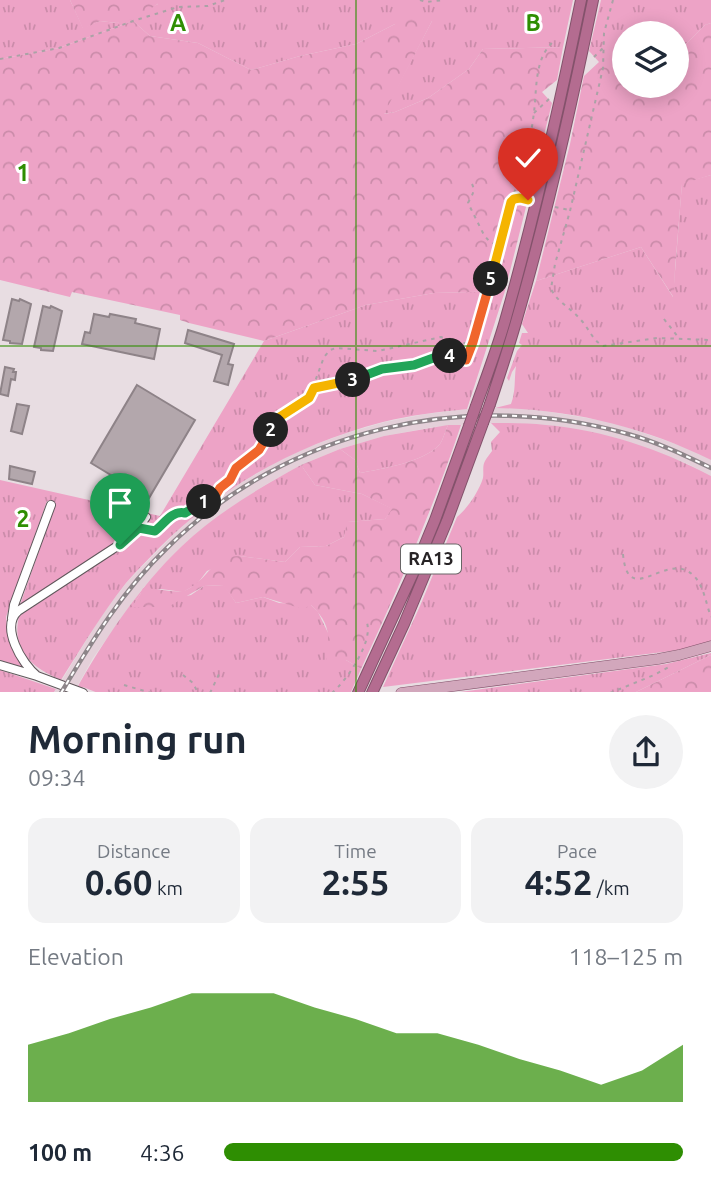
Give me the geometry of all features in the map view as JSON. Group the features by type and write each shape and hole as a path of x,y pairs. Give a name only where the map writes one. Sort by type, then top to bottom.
{"highway":[{"name":"RA13","path":"358,692 419,559 477,406 504,323 559,107 582,0"},
{"name":"RA13","path":"372,692 447,521 516,324 545,217 593,0"}],"main road":[{"path":"401,692 679,656 711,646"}],"street":[{"path":"37,676 17,649 12,621 51,505"},
{"path":"12,621 15,613 116,548 139,528 146,517"},
{"path":"0,665 83,692"}],"path":[{"path":"0,59 59,48 178,7 208,6 225,0"},
{"path":"420,0 444,0"},
{"path":"613,0 604,33 603,68 551,289 555,296 581,319 597,343 603,346 657,338 711,340"},
{"path":"314,388 340,384 382,369 414,365 436,357 453,355 466,360 502,242 514,191 527,155 542,57 554,41"},
{"path":"594,57 604,48"},
{"path":"534,113 549,99"},
{"path":"472,184 473,194 468,203 470,210 489,240 493,243 502,242"},
{"path":"514,199 528,200"},
{"path":"555,206 570,211"},
{"path":"664,318 678,338"},
{"path":"139,528 155,531 172,515 185,513 216,495 230,480 236,468 259,450 278,418 309,398 324,357 330,350 336,348 378,351 441,337 458,344 473,342"},
{"path":"623,554 627,574 637,579 669,568 690,573 700,585 711,617"},
{"path":"332,692 353,667 365,645 369,635 367,622"},
{"path":"610,692 654,675 668,667 679,656"},
{"path":"210,692 221,670"},
{"path":"183,676 193,683 198,692"},
{"path":"124,685 151,692"}],"shaded area":[{"path":"526,408 611,422 688,448 711,460 711,476 688,464 620,439 547,425 491,423 434,427 384,436 340,449 301,465 265,485 224,512 182,546 143,588 93,658 74,692 55,692 103,613 127,582 202,509 280,460 311,446 385,422 467,409"}],"green space":[{"path":"0,0 70,0 83,28 100,21 117,23 158,4 158,0 573,0 563,47 483,49 469,69 428,98 395,112 383,114 432,21 395,24 356,44 251,70 198,43 150,36 133,21 59,48 0,59"},
{"path":"70,0 158,0 159,3 137,18 117,23 100,21 83,29"},
{"path":"601,0 711,0 711,23 705,25 689,41 689,21 612,21 612,47 590,47"},
{"path":"412,3 432,21 384,114 428,98 469,69 483,49 563,47 557,80 542,92 552,103 505,291 434,293 366,305 264,341 189,323 180,320 180,315 72,292 70,297 0,280 0,59 59,48 133,21 150,36 198,43 251,70 356,44 395,24"},
{"path":"711,23 711,175 682,184 674,298 641,247 536,281 584,76 599,62 589,51 590,47 612,47 612,98 689,98 689,41 705,25"},
{"path":"711,175 711,460 660,438 606,422 551,412 495,408 511,404 513,399 516,366 509,381 507,378 522,345 519,343 522,333 528,333 522,324 536,281 641,247 673,297 682,183"},
{"path":"505,291 467,409 404,417 351,431 291,455 235,487 183,525 130,579 100,618 61,680 41,670 26,656 18,639 19,616 119,550 134,539 144,526 138,522 125,536 20,605 55,505 47,501 6,617 9,641 22,667 0,660 0,480 160,516 264,341 366,305 434,293"},
{"path":"491,423 546,425 610,436 672,457 711,476 711,641 671,651 383,687 457,517 469,504 481,483 484,463 492,451 491,442 500,432"},
{"path":"448,425 440,443 432,451 390,467 360,473 355,460 340,449 384,436"},
{"path":"448,425 461,425 414,548 361,669 346,660 326,663 328,632 323,619 311,605 303,609 263,597 236,603 223,585 204,586 168,607 132,607 143,588 175,591 188,589 199,582 222,557 240,556 285,562 300,547 326,546 344,537 347,522 385,519 392,509 362,494 315,485 301,465 340,449 355,460 360,473 402,464 432,451 440,443"},
{"path":"301,465 315,485 362,494 393,509 385,519 348,522 344,537 326,546 300,547 285,562 240,556 207,571 197,584 183,592 161,589 141,593 133,606 191,595 204,586 224,585 236,603 263,597 279,603 311,605 318,612 346,660 361,669 351,692 96,692 83,687 80,692 75,692 123,615 166,562 209,523"},
{"path":"711,653 636,692 460,692 666,664"},
{"path":"711,655 711,692 636,692"},
{"path":"0,670 56,689 54,692 0,692"}],"building":[{"path":"12,299 31,304 22,344 3,340"},
{"path":"43,306 62,311 53,351 34,347"},
{"path":"94,314 136,319 135,323 160,329 154,359 82,344 85,332 90,333"},
{"path":"188,330 234,344 228,364 233,365 228,385 214,381 222,355 185,343"},
{"path":"5,367 16,372 15,380 11,379 8,396 0,394"},
{"path":"137,385 195,420 149,498 91,463"},
{"path":"17,404 29,406 22,434 11,431"},
{"path":"10,466 35,472 32,484 9,479"}],"railway":[{"path":"62,692 122,599 167,548 215,507 267,474 323,448 382,429 443,418 504,416 567,421 628,434 711,468"}],"route":[{"path":"120,545 139,528 155,531 176,512 185,513 216,495 230,480 236,468 259,450 278,418 309,398 314,388 340,384 382,369 414,365 436,357 453,355 466,360 484,306 511,202 520,198 528,200"}]}
